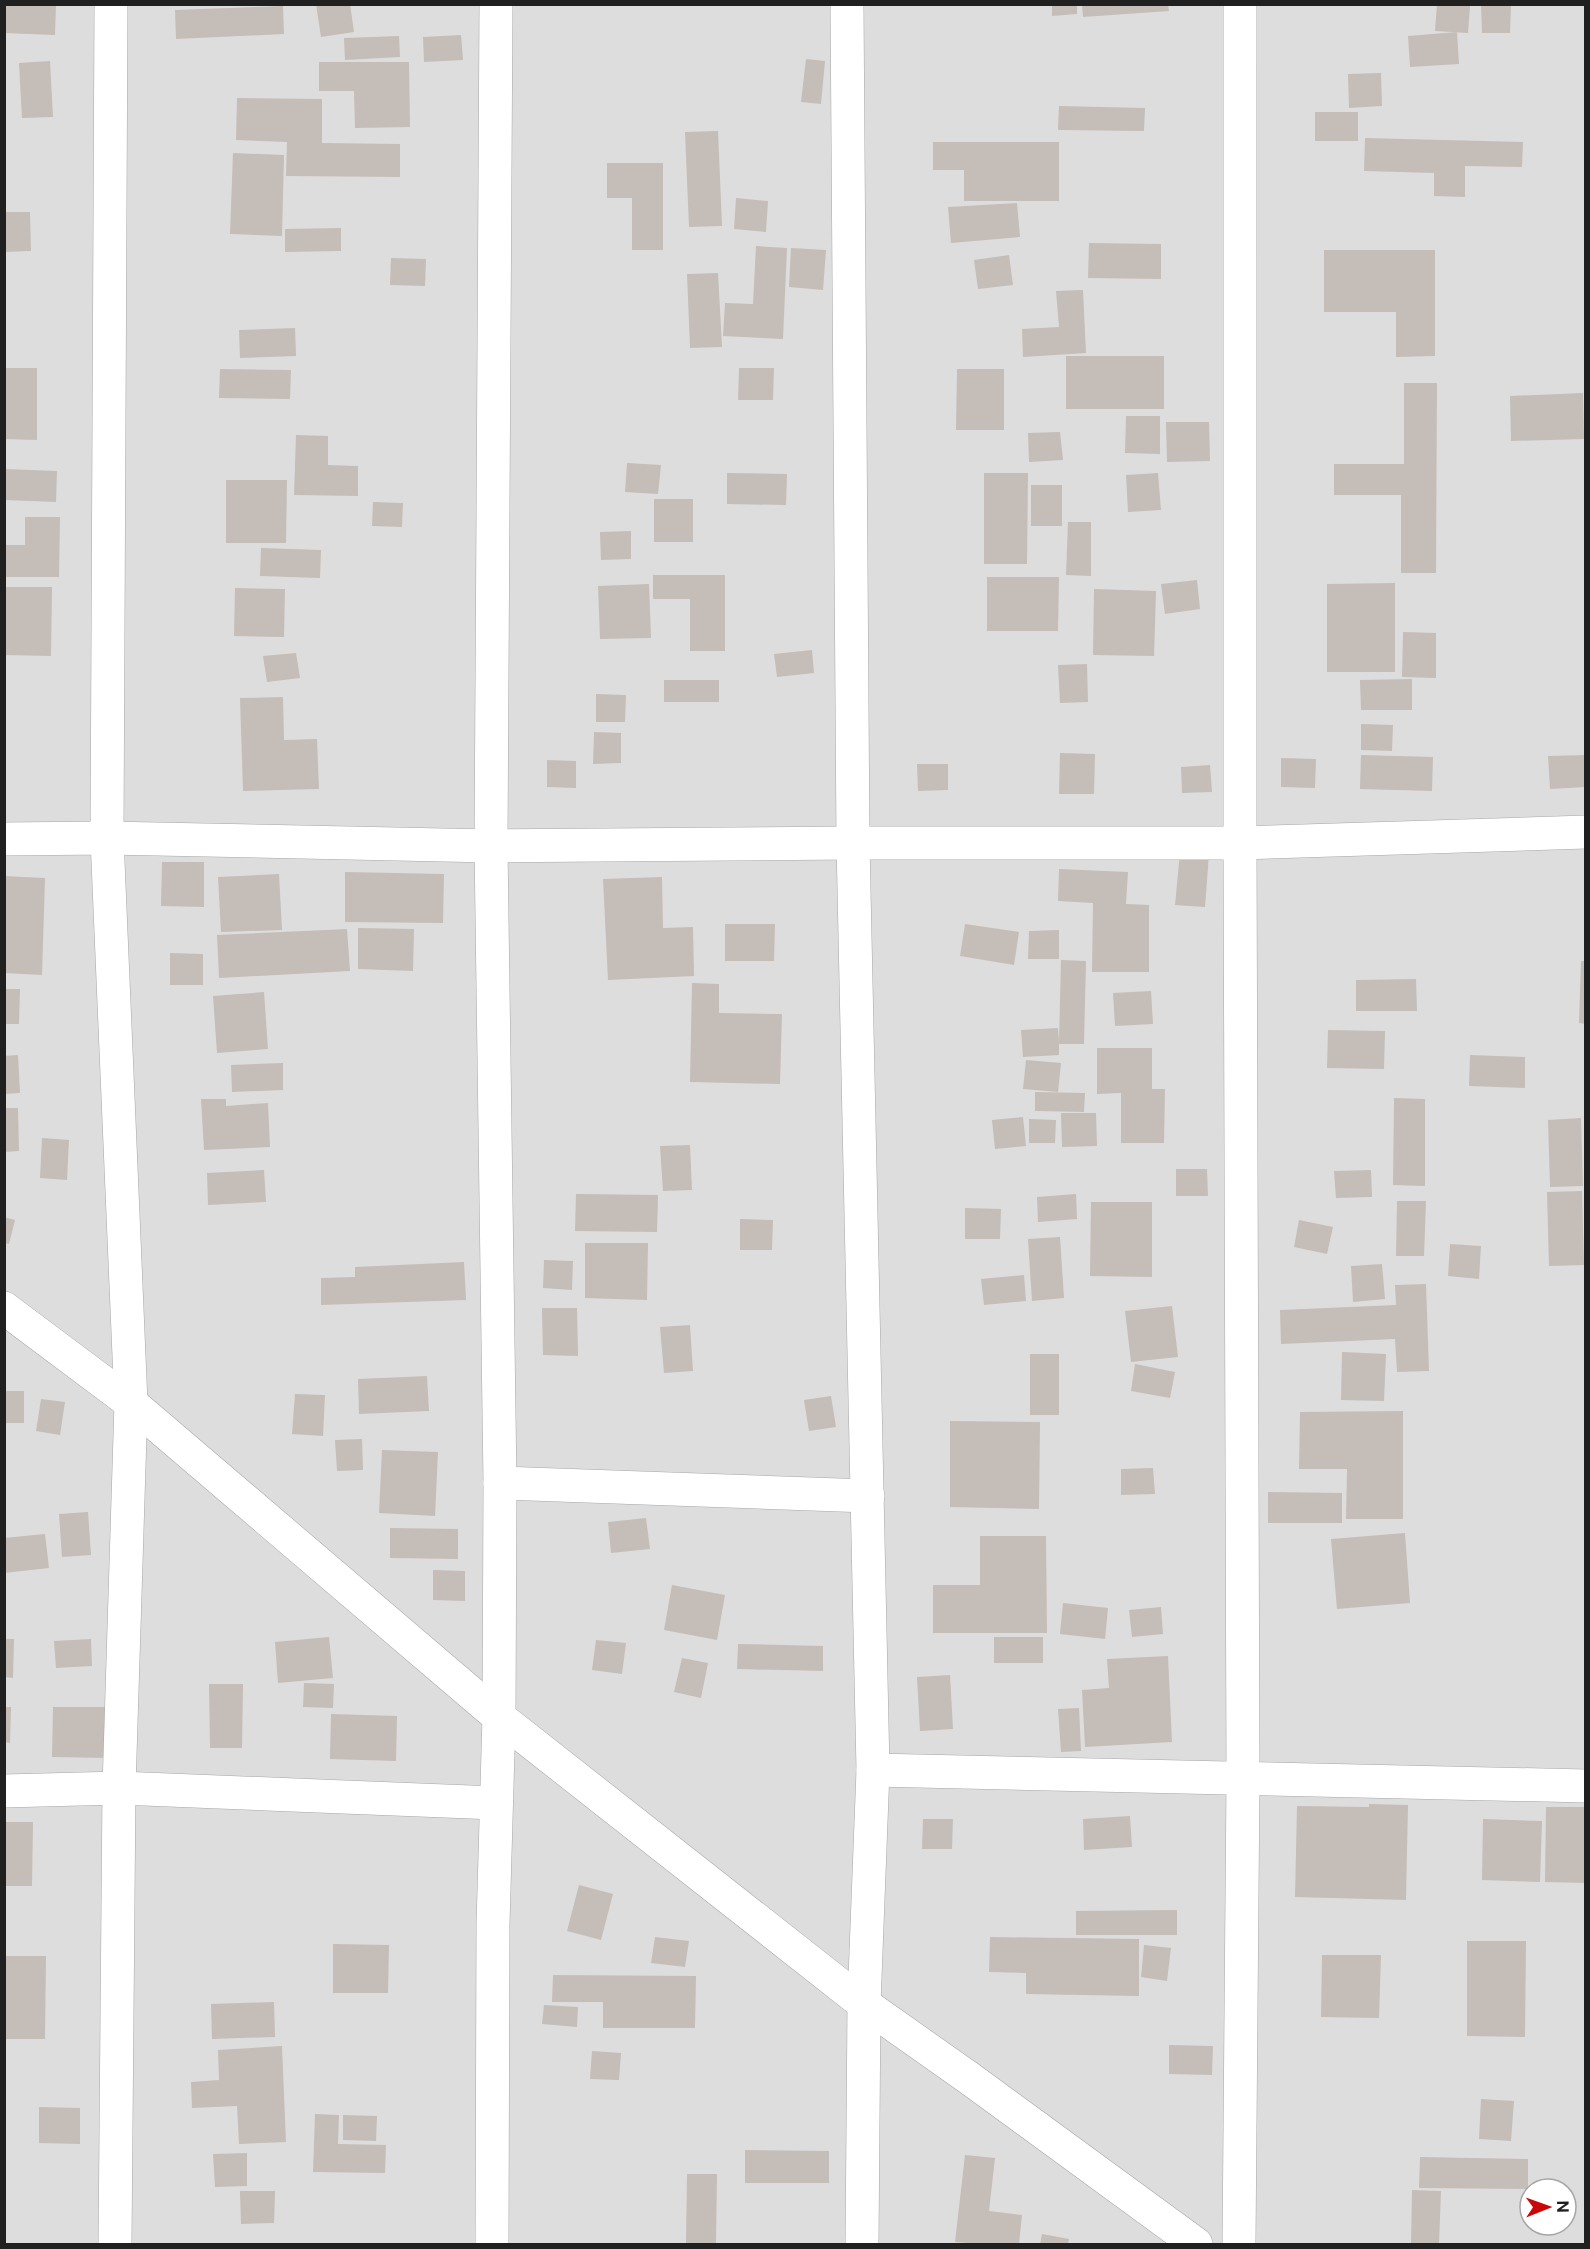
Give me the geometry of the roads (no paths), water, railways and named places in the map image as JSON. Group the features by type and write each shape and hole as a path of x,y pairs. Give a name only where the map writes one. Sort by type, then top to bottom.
{"street":[{"path":"111,4 107,838 131,1403 119,1788 114,2244"},
{"path":"492,2244 493,1924 500,1717 500,1483 491,846 496,4"},
{"path":"847,4 853,843 873,1770 864,2004 862,2244"},
{"path":"1239,2244 1243,1780 1240,4"},
{"path":"4,839 107,838 491,846 1240,843 1586,832"},
{"path":"4,1308 131,1403 500,1717 864,2004 1196,2244"},
{"path":"500,1483 868,1496"},
{"path":"873,1770 1586,1786"},
{"path":"4,1791 119,1788 496,1803"}]}
